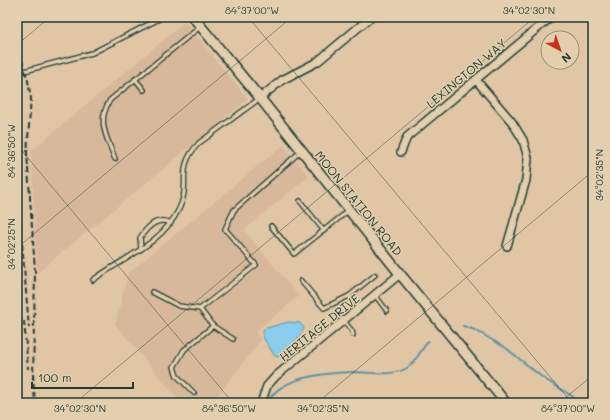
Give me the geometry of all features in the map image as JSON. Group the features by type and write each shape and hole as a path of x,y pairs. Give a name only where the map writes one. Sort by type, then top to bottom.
{"street":[{"name":"MOON STATION ROAD","path":"193,17 506,403"},
{"path":"260,98 282,80 317,62 371,17"},
{"name":"LEXINGTON WAY","path":"402,152 407,137 545,22 553,17"},
{"path":"476,80 512,122 523,140 528,154 526,180 507,246"},
{"name":"HERITAGE DRIVE","path":"261,403 267,386 276,376 400,274"}],"lane":[{"path":"144,17 152,22"},
{"path":"17,74 92,53 163,17"},
{"path":"115,159 105,132 103,120 105,108 110,100 201,27"},
{"path":"135,79 144,90"},
{"path":"93,280 159,236 171,223 183,200 185,167 191,152 199,143 260,98"},
{"path":"200,309 256,265 224,229 234,210 302,151"},
{"path":"300,201 324,231"},
{"path":"271,226 294,254 349,210"},
{"path":"141,249 140,238 150,224 164,221 171,223"},
{"path":"301,281 324,308 349,296 375,276"},
{"path":"152,292 179,306 200,309 213,326 233,339"},
{"path":"375,295 387,311"},
{"path":"349,296 359,308"},
{"path":"344,320 352,331 353,335"},
{"path":"194,393 177,376 174,367 184,350 213,326"}],"shaded area":[{"path":"185,22 248,99 37,273 31,151"},
{"path":"283,145 309,176 244,230 299,296 255,332 261,340 212,403 181,403 115,324 128,273"}],"water":[{"path":"289,322 300,323 304,328 289,349 277,357 274,355 263,337 263,331 266,328"}],"waterway":[{"path":"463,326 475,330 506,348 543,378 572,396 579,403"},
{"path":"267,403 273,394 282,387 317,375 330,373 387,373 401,371 413,363 428,341"}],"railway":[{"path":"17,44 28,81 31,98 27,153 35,271 33,379"},
{"path":"17,181 29,328"},
{"path":"24,321 28,369"},
{"path":"33,374 35,403"}]}
